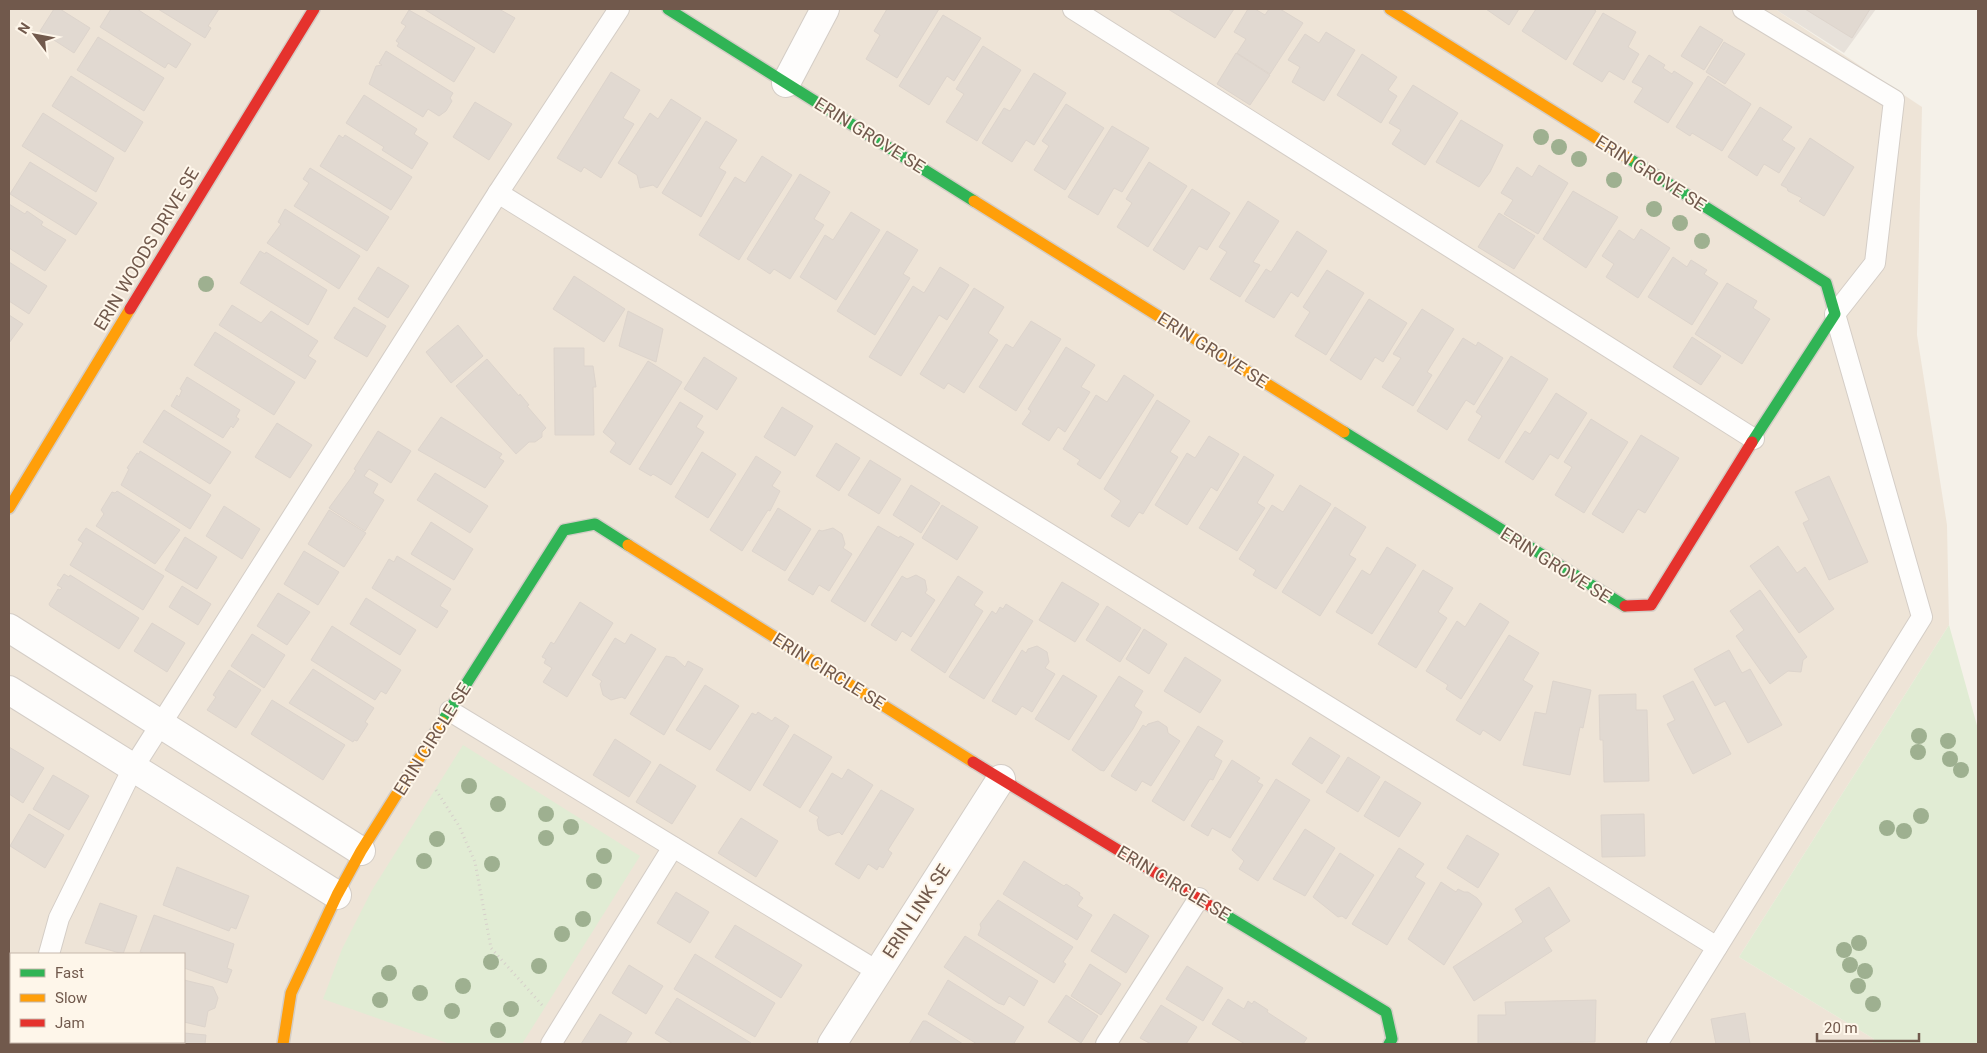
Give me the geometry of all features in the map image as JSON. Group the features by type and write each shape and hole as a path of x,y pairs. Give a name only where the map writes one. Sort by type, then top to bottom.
{"street":[{"name":"ERIN WOODS DRIVE SE","path":"9,508 314,9"},
{"name":"ERIN GROVE SE","path":"668,9 1622,606 1651,605 1754,439 1835,314 1826,283 1390,9"},
{"path":"786,83 825,9"},
{"name":"ERIN CIRCLE SE","path":"283,1044 292,993 337,894 361,851 564,530 595,524 1001,779 1386,1012 1392,1039 1389,1044"},
{"path":"9,628 361,851"},
{"path":"9,690 337,894"},
{"name":"ERIN LINK SE","path":"832,1044 1001,779"}],"lane":[{"path":"49,953 59,918 133,768 498,193 619,9"},
{"path":"1073,9 1754,439"},
{"path":"1658,1044 1922,617 1835,314 1875,263 1894,100 1743,9"},
{"path":"498,193 1717,947"},
{"path":"450,711 877,972"},
{"path":"551,1044 673,847"},
{"path":"1106,1044 1199,898"}],"path":[{"path":"411,774 436,789 459,826 475,862 491,948 547,1010 564,1023"}],"shaded area":[{"path":"9,9 1775,9 1922,107 1917,335 1947,525 1949,625 1739,957 1874,1039 1872,1044 9,1044"},
{"path":"1775,9 1876,9 1844,53"}],"green space":[{"path":"1949,625 1978,729 1978,1044 1872,1044 1874,1039 1739,957"},
{"path":"463,745 640,856 522,1044 450,1044 323,999 342,949 372,890"}],"building":[{"path":"54,9 60,9 90,28 74,53 40,31"},
{"path":"111,9 137,9 191,44 176,68 168,63 165,68 100,27"},
{"path":"158,9 219,9 208,26 211,28 205,38"},
{"path":"424,9 499,9 515,18 494,53"},
{"path":"887,9 939,9 897,78 866,59 880,35 874,31"},
{"path":"1168,9 1234,9 1215,38"},
{"path":"1248,9 1255,9 1265,15 1269,9 1280,9 1303,23 1270,74 1237,53 1246,39 1234,32"},
{"path":"1486,9 1519,9 1509,25"},
{"path":"1536,9 1593,9 1596,11 1566,60 1522,31"},
{"path":"1805,9 1870,9 1852,38"},
{"path":"409,10 475,48 454,82 397,46 399,43 396,41 406,26 401,23"},
{"path":"1603,13 1636,32 1628,47 1639,54 1624,80 1609,71 1602,82 1573,64"},
{"path":"943,15 981,38 954,81 947,76 929,105 899,86"},
{"path":"1700,26 1723,40 1704,70 1681,56"},
{"path":"1326,32 1355,50 1324,101 1292,82 1300,67 1288,60 1305,34 1319,43"},
{"path":"98,37 164,78 144,111 77,70"},
{"path":"1724,42 1745,54 1725,84 1706,72"},
{"path":"983,46 1021,70 977,141 946,122 964,94 956,89"},
{"path":"386,51 453,93 450,98 452,101 446,111 439,116 428,109 423,117 369,84 376,66 382,65 379,63"},
{"path":"1236,53 1270,75 1250,105 1217,84"},
{"path":"1362,54 1397,77 1388,90 1397,96 1381,123 1337,95"},
{"path":"1649,55 1665,65 1663,68 1672,74 1674,71 1693,83 1668,123 1634,102 1643,88 1632,82"},
{"path":"611,72 640,90 623,118 634,124 601,178 584,167 581,172 557,158"},
{"path":"1034,73 1066,93 1034,145 1026,140 1012,162 982,143 1004,108 1010,111"},
{"path":"71,76 143,122 125,152 52,106"},
{"path":"1708,76 1751,104 1722,151 1692,133 1690,136 1676,127"},
{"path":"1413,85 1458,113 1425,165 1392,144 1401,130 1389,123"},
{"path":"364,95 417,129 414,134 428,143 412,169 382,150 384,147 346,123"},
{"path":"671,99 701,118 657,188 653,185 640,188 637,175 618,163 650,113 658,119"},
{"path":"475,102 512,124 489,160 453,137"},
{"path":"1066,104 1104,128 1065,190 1034,170 1049,146 1042,141"},
{"path":"1760,107 1792,127 1782,140 1795,148 1779,173 1764,164 1757,176 1728,157"},
{"path":"43,113 114,158 96,192 22,146"},
{"path":"1461,120 1503,145 1490,172 1479,187 1436,162"},
{"path":"706,121 737,140 719,168 726,172 701,217 662,193"},
{"path":"1112,126 1149,148 1122,192 1114,188 1098,215 1068,197"},
{"path":"339,135 343,138 345,135 412,177 391,210 320,166"},
{"path":"1810,138 1854,167 1824,216 1799,201 1802,198 1781,185"},
{"path":"762,156 792,175 739,260 699,235 735,177 745,183"},
{"path":"30,162 97,203 76,235 10,194"},
{"path":"1149,162 1187,186 1148,247 1117,227 1132,203 1126,199"},
{"path":"1539,165 1568,183 1538,234 1504,214 1513,200 1501,193 1517,167 1532,177"},
{"path":"310,168 389,217 367,251 294,206 309,183 303,179"},
{"path":"800,174 830,192 814,219 824,225 790,279 774,269 770,274 747,259"},
{"path":"1192,189 1230,213 1207,250 1199,246 1184,270 1153,250"},
{"path":"1573,191 1618,217 1586,268 1543,239"},
{"path":"1248,201 1279,221 1253,262 1260,265 1240,297 1210,279 1227,252 1219,247"},
{"path":"9,204 25,214 27,211 43,222 41,225 66,240 45,271 9,248"},
{"path":"285,209 360,256 339,289 267,243 281,224 278,222"},
{"path":"851,212 880,230 836,300 800,277 825,235 833,240"},
{"path":"1499,213 1535,236 1514,269 1478,247"},
{"path":"1641,229 1670,248 1638,298 1606,277 1614,264 1602,256 1619,230 1634,240"},
{"path":"887,231 918,250 903,274 910,278 875,335 837,311"},
{"path":"1297,231 1327,251 1298,297 1291,292 1274,318 1245,301 1266,269 1271,272"},
{"path":"260,251 265,254 266,252 327,290 308,325 240,283"},
{"path":"1673,257 1687,267 1691,260 1707,270 1704,274 1718,283 1692,325 1648,297"},
{"path":"9,262 47,286 29,314 9,301"},
{"path":"378,267 409,286 388,318 358,299"},
{"path":"940,267 969,285 947,320 939,315 901,376 869,357 913,286 924,293"},
{"path":"1327,270 1364,293 1326,355 1295,336 1310,312 1303,307"},
{"path":"574,276 625,309 604,342 553,309"},
{"path":"1727,283 1757,301 1753,308 1770,319 1742,364 1695,334"},
{"path":"974,288 1004,307 988,333 998,340 964,393 948,383 944,389 920,374"},
{"path":"1369,299 1407,323 1383,362 1375,357 1361,380 1330,360"},
{"path":"232,305 261,323 271,311 318,341 308,356 316,361 305,379 219,325"},
{"path":"354,307 386,326 367,357 334,338"},
{"path":"1422,309 1454,329 1427,372 1432,375 1413,406 1382,387 1401,358 1393,354"},
{"path":"628,311 663,329 656,362 619,346"},
{"path":"9,315 23,324 9,343"},
{"path":"1031,321 1061,339 1016,411 979,387 1006,344 1013,348"},
{"path":"458,325 483,356 451,383 426,352"},
{"path":"215,332 295,382 274,415 194,365"},
{"path":"1692,337 1721,356 1701,385 1673,367"},
{"path":"1463,338 1476,346 1478,342 1503,358 1474,405 1466,400 1447,430 1417,411"},
{"path":"1066,347 1095,365 1081,387 1090,392 1065,432 1058,427 1049,441 1022,424 1031,411 1028,409"},
{"path":"554,348 584,348 584,366 593,366 596,387 593,387 594,435 555,435"},
{"path":"1511,356 1548,379 1499,459 1468,440 1482,416 1476,412"},
{"path":"704,357 737,378 717,410 684,389"},
{"path":"487,359 519,396 520,394 529,405 527,406 546,428 542,432 542,437 535,442 529,442 516,454 456,386"},
{"path":"648,361 682,382 630,465 610,452 616,443 603,432"},
{"path":"1124,375 1154,395 1100,479 1077,464 1080,460 1063,449 1096,395 1107,402"},
{"path":"187,377 240,410 236,417 239,419 233,428 231,426 223,438 171,406 177,395 179,397 182,390 180,389"},
{"path":"1556,393 1587,413 1558,459 1550,454 1533,480 1505,462 1525,431 1530,434"},
{"path":"1157,400 1190,421 1170,452 1178,457 1143,514 1139,512 1129,527 1111,516 1121,501 1104,489"},
{"path":"680,402 703,416 696,427 704,432 671,485 653,474 651,476 639,469"},
{"path":"782,407 813,426 795,456 764,437"},
{"path":"164,410 231,452 210,484 143,442"},
{"path":"441,417 502,454 499,458 504,461 485,488 418,450"},
{"path":"1591,419 1628,442 1584,513 1555,495 1572,467 1564,462"},
{"path":"277,423 312,445 290,478 255,457"},
{"path":"378,431 411,451 391,483 369,469 364,476 378,484 373,493 384,500 365,531 329,508 351,478 356,470 354,469"},
{"path":"1641,435 1679,458 1645,513 1638,509 1623,533 1592,514"},
{"path":"1209,436 1239,454 1217,491 1211,487 1187,525 1155,505 1187,453 1195,458"},
{"path":"836,443 860,458 839,491 816,476"},
{"path":"140,451 211,495 190,529 121,485 129,469 127,468"},
{"path":"702,452 736,474 708,518 675,497"},
{"path":"756,456 781,472 772,486 780,491 770,511 768,510 742,551 710,530"},
{"path":"1244,456 1274,475 1257,503 1265,508 1237,551 1199,528"},
{"path":"870,460 901,479 879,514 848,495"},
{"path":"435,473 488,506 470,533 417,500"},
{"path":"1829,476 1868,562 1829,580 1803,523 1809,520 1795,492"},
{"path":"911,485 940,503 921,533 893,515"},
{"path":"1300,485 1331,504 1276,589 1253,575 1256,570 1239,559 1272,505 1283,512"},
{"path":"117,491 180,530 155,564 96,526 104,514 101,510 112,492 115,493"},
{"path":"942,505 978,527 957,560 922,538"},
{"path":"224,506 260,529 242,559 206,536"},
{"path":"1335,507 1366,527 1349,555 1356,559 1320,616 1282,592"},
{"path":"778,508 811,529 785,571 752,551"},
{"path":"329,510 366,533 344,567 308,544"},
{"path":"431,522 473,549 454,580 411,554"},
{"path":"878,526 914,544 865,622 831,601"},
{"path":"86,528 164,576 143,610 70,565 83,543 78,540"},
{"path":"833,528 842,534 845,544 843,548 852,554 829,591 819,585 813,595 788,580 819,530"},
{"path":"185,537 217,557 197,589 165,570"},
{"path":"1778,546 1797,573 1805,567 1834,609 1799,633 1750,566"},
{"path":"1387,547 1416,565 1372,634 1336,612 1362,570 1370,575"},
{"path":"304,551 339,572 318,605 284,584"},
{"path":"397,556 451,589 440,606 448,611 437,628 372,588 389,559 394,562"},
{"path":"1423,570 1453,588 1438,612 1447,618 1416,668 1378,644"},
{"path":"64,574 69,577 70,575 139,618 119,649 50,606 49,604 58,589 62,588 57,585"},
{"path":"916,575 925,580 927,590 925,593 935,600 911,637 902,631 896,641 871,625 902,576 907,579"},
{"path":"958,576 983,592 974,605 983,611 945,673 911,650"},
{"path":"1062,582 1099,604 1075,642 1039,620"},
{"path":"182,586 211,604 198,625 169,607"},
{"path":"1760,590 1807,657 1803,660 1801,672 1788,671 1770,684 1736,636 1744,630 1730,611"},
{"path":"278,593 310,612 287,645 257,626"},
{"path":"366,598 416,630 400,655 350,624"},
{"path":"580,602 613,623 567,697 543,682 552,668 544,663 546,659 542,657 551,642 554,644"},
{"path":"1480,603 1509,622 1461,699 1446,689 1448,685 1426,671 1457,621 1465,627"},
{"path":"1006,604 1033,621 984,699 949,677 992,611 996,614 1000,607 1003,609"},
{"path":"1107,606 1141,628 1120,662 1086,640"},
{"path":"152,623 185,643 167,672 134,651"},
{"path":"332,626 401,670 386,694 381,691 375,700 311,660"},
{"path":"1144,629 1167,644 1149,674 1126,659"},
{"path":"252,634 285,655 264,688 231,666"},
{"path":"631,634 656,649 625,699 622,697 611,700 603,695 600,684 602,681 592,675 615,638 625,644"},
{"path":"1509,635 1539,653 1523,680 1533,686 1500,741 1483,730 1480,735 1456,720"},
{"path":"1037,646 1047,652 1049,662 1045,668 1055,674 1032,712 1022,706 1016,715 992,701 1022,650 1026,653 1028,649"},
{"path":"1729,650 1742,673 1750,669 1782,725 1748,743 1725,701 1715,706 1694,669"},
{"path":"666,656 675,658 685,667 688,661 703,669 664,735 630,714"},
{"path":"1185,657 1221,680 1200,713 1164,691"},
{"path":"313,669 374,708 365,722 368,724 357,741 354,740 353,742 289,703"},
{"path":"229,670 261,690 236,728 207,710 216,697 213,695"},
{"path":"1063,675 1097,696 1069,740 1035,719"},
{"path":"1119,676 1143,691 1134,706 1142,712 1133,729 1104,771 1072,750"},
{"path":"1553,681 1591,690 1583,728 1580,727 1570,775 1523,765 1535,712 1546,714"},
{"path":"1693,681 1731,754 1693,774 1667,724 1675,720 1663,696"},
{"path":"705,685 739,706 710,750 676,730"},
{"path":"1636,694 1636,710 1647,710 1649,781 1604,782 1603,740 1600,740 1599,695"},
{"path":"272,700 345,745 323,780 251,734"},
{"path":"758,712 772,721 775,717 789,726 750,791 716,770 752,713 756,715"},
{"path":"1158,721 1167,727 1168,733 1180,741 1151,786 1142,781 1136,791 1111,776 1143,725 1146,727 1148,724"},
{"path":"1198,726 1223,741 1214,756 1222,761 1213,780 1210,779 1184,821 1152,801"},
{"path":"794,734 832,757 800,808 763,785"},
{"path":"1310,737 1340,756 1322,784 1292,764"},
{"path":"615,739 651,762 629,797 593,775"},
{"path":"9,747 44,768 23,803 9,794"},
{"path":"1348,757 1380,777 1358,812 1326,792"},
{"path":"1232,760 1260,778 1257,782 1263,785 1230,838 1212,828 1208,836 1191,826"},
{"path":"660,764 696,786 672,824 636,802"},
{"path":"848,769 873,785 842,835 839,832 828,836 819,830 817,820 819,817 809,811 832,773 842,779"},
{"path":"53,775 89,796 69,830 33,809"},
{"path":"1276,779 1310,800 1258,881 1239,869 1244,861 1232,850"},
{"path":"1385,781 1421,803 1399,837 1364,816"},
{"path":"881,790 914,809 888,850 892,853 883,868 879,866 877,870 868,864 859,879 835,864"},
{"path":"29,814 64,835 45,868 10,846"},
{"path":"1644,814 1645,856 1602,857 1601,815"},
{"path":"741,818 778,841 756,877 718,853"},
{"path":"1305,829 1335,848 1305,896 1273,879"},
{"path":"1467,835 1499,854 1478,888 1447,868"},
{"path":"1399,848 1424,864 1415,877 1425,883 1387,945 1352,924"},
{"path":"1340,853 1374,875 1346,919 1342,916 1338,917 1313,897"},
{"path":"1024,861 1064,886 1066,884 1080,893 1079,895 1083,898 1077,906 1092,915 1077,940 1003,894"},
{"path":"177,867 249,896 236,929 231,927 229,931 163,905"},
{"path":"1441,882 1456,892 1458,889 1468,892 1482,904 1444,965 1408,939"},
{"path":"1549,887 1570,921 1544,938 1552,951 1474,1001 1453,967 1523,922 1515,909"},
{"path":"676,892 709,912 690,943 657,923"},
{"path":"998,900 1073,947 1063,962 1066,964 1054,983 978,935 981,928 980,924"},
{"path":"100,903 137,916 123,953 85,943"},
{"path":"1114,914 1149,936 1126,973 1091,951"},
{"path":"154,915 234,944 227,968 232,970 227,983 185,968 185,953 140,952"},
{"path":"735,925 802,965 781,998 715,957"},
{"path":"965,936 1038,981 1024,1006 1009,996 1004,1005 998,1003 944,967"},
{"path":"695,954 775,1003 755,1037 674,989"},
{"path":"1090,964 1121,984 1101,1015 1071,996"},
{"path":"629,965 663,986 646,1014 612,993"},
{"path":"1187,966 1223,988 1203,1021 1166,999"},
{"path":"185,980 213,987 218,998 215,1008 208,1011 205,1027 185,1022"},
{"path":"948,980 1024,1027 1014,1043 1016,1044 977,1044 928,1014"},
{"path":"1066,995 1098,1016 1081,1043 1048,1022"},
{"path":"9,997 10,1034 9,1034"},
{"path":"677,998 751,1043 673,1044 655,1033"},
{"path":"1228,999 1244,1009 1248,1001 1252,1004 1254,1001 1268,1010 1267,1012 1307,1038 1303,1044 1245,1044 1212,1024"},
{"path":"1596,1000 1595,1042 1478,1044 1478,1015 1506,1015 1505,1002"},
{"path":"1161,1005 1197,1027 1186,1044 1151,1044 1140,1038"},
{"path":"1745,1013 1750,1044 1716,1044 1711,1019"},
{"path":"600,1014 632,1033 625,1044 581,1044"},
{"path":"923,1021 926,1021 963,1044 909,1044"},
{"path":"185,1033 206,1035 205,1044 133,1044 185,1043"},
{"path":"65,1043 104,1043 104,1044"}],"traffic: fast":[{"path":"668,9 974,201"},
{"path":"1628,158 1826,283 1835,314 1752,442"},
{"path":"1344,432 1625,606"},
{"path":"442,722 564,530 595,524 628,545"},
{"path":"1217,910 1386,1012 1392,1039 1389,1044"}],"traffic: slow":[{"path":"1390,9 1628,158"},
{"path":"974,201 1344,432"},
{"path":"9,508 130,309"},
{"path":"628,545 973,762"},
{"path":"283,1044 291,993 337,895 361,851 442,722"}],"traffic: jam":[{"path":"130,309 314,9"},
{"path":"1625,606 1651,605 1752,442"},
{"path":"973,762 1217,910"}]}
